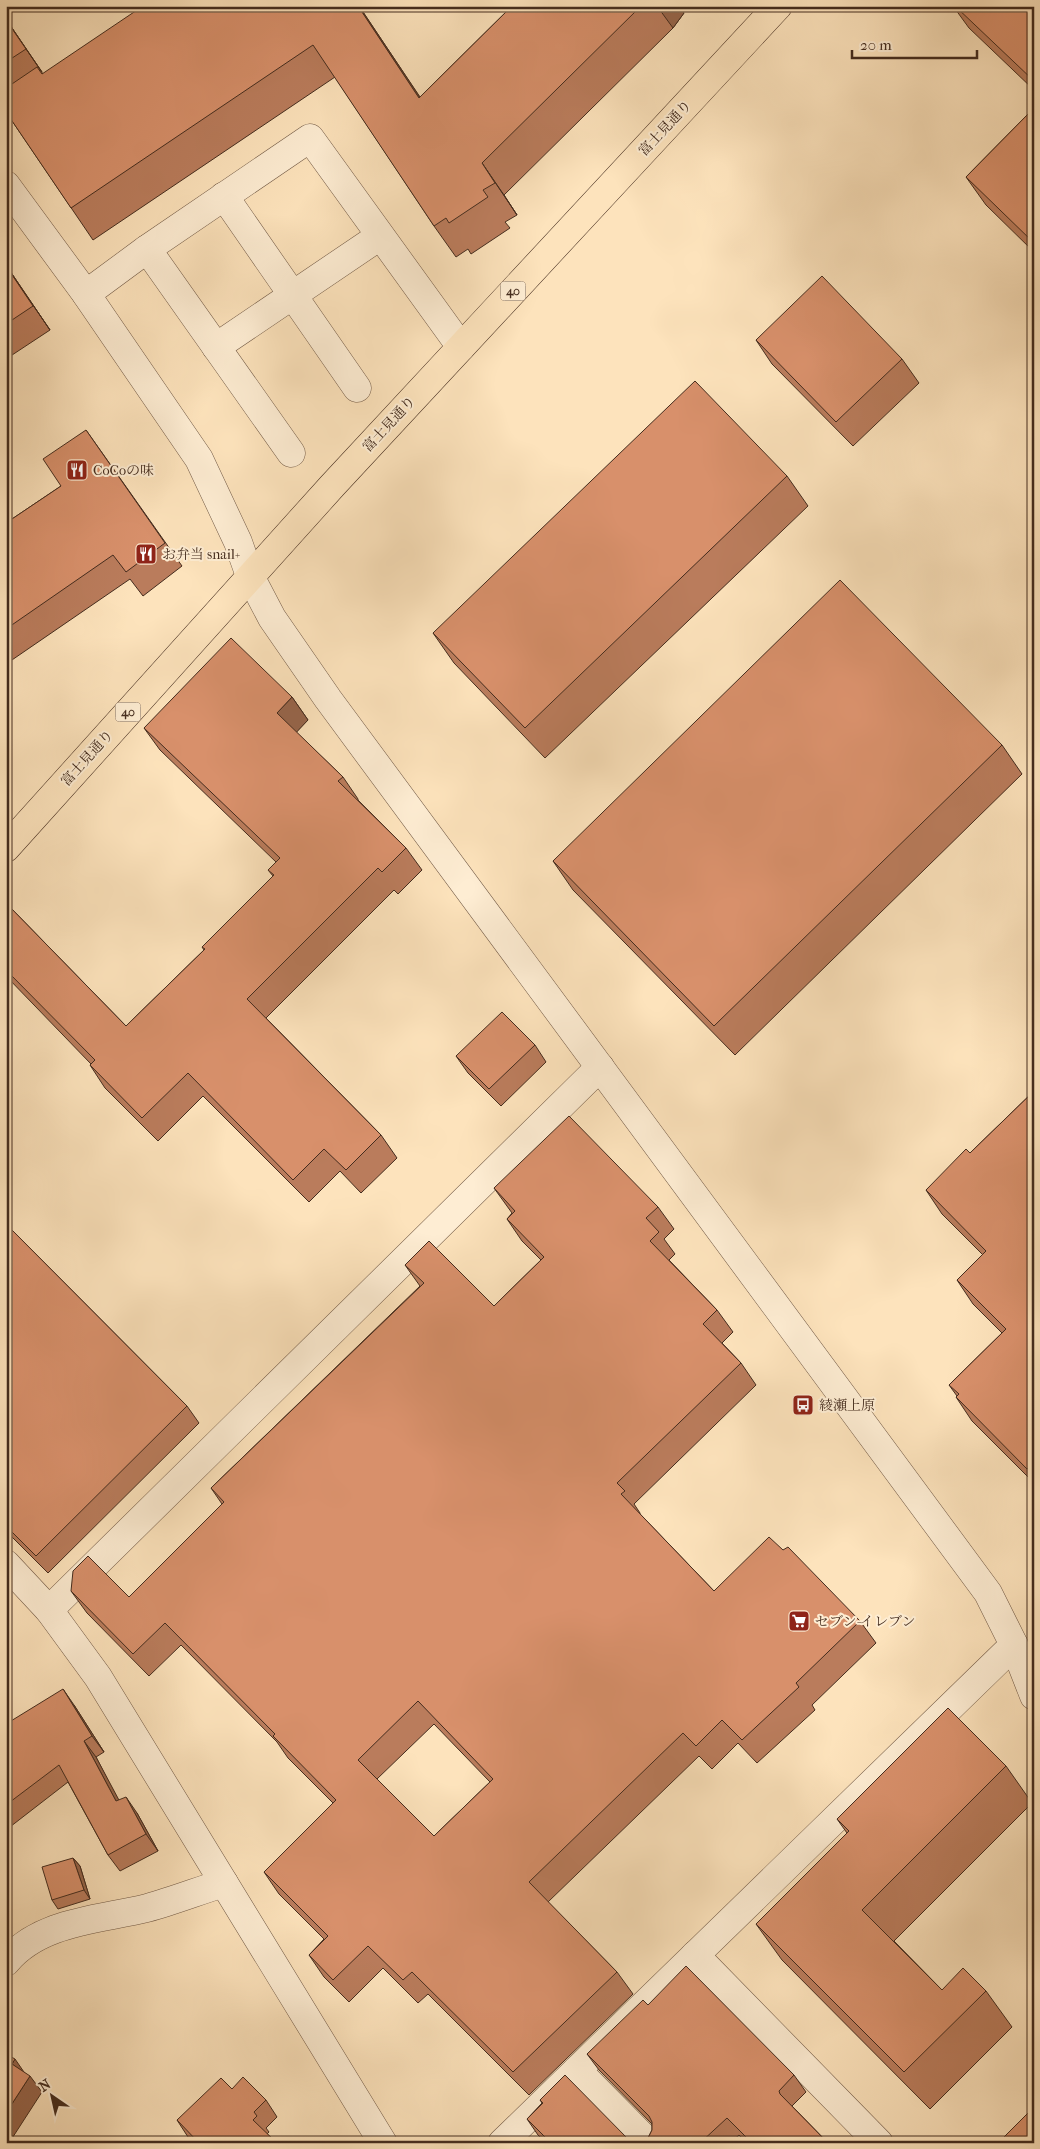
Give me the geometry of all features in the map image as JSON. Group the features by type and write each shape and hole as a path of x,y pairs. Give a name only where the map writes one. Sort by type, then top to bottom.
{"main road":[{"name":"富士見通り","path":"6,848 250,576 778,6"}],"street":[{"path":"86,294 147,249 310,138 461,348"},
{"path":"6,185 86,294 199,459 238,542 250,576 272,618 328,698 988,1593 1014,1645 1034,1696"},
{"path":"224,196 357,388"},
{"path":"216,347 380,236"},
{"path":"147,249 291,453"},
{"path":"49,1610 600,1067"},
{"path":"6,1564 49,1610 98,1677 384,2143"},
{"path":"502,2143 1014,1645"},
{"path":"6,1962 15,1951 48,1930 148,1907 224,1883"},
{"path":"695,1955 879,2143"},
{"path":"577,2070 650,2143"}],"building":[{"path":"143,6 358,6 419,98 512,6 641,6 482,163 495,183 483,190 488,197 449,223 446,218 434,226 313,45 71,208 6,112 6,88 37,67 42,74"},
{"path":"955,6 1034,6 1034,81"},
{"path":"6,20 26,49 6,62"},
{"path":"1034,108 1034,243 966,177"},
{"path":"6,266 33,306 6,324"},
{"path":"822,276 902,359 836,422 756,340"},
{"path":"695,381 787,476 525,728 433,633"},
{"path":"86,430 165,543 126,572 113,555 6,629 6,523 61,486 43,459"},
{"path":"840,580 1002,745 714,1026 553,861"},
{"path":"231,638 292,697 277,713 343,777 338,781 406,848 382,872 378,868 247,999 381,1135 346,1170 324,1149 293,1180 188,1073 142,1118 90,1065 95,1060 6,970 6,903 126,1026 205,949 202,947 274,875 268,870 280,858 144,728"},
{"path":"502,1012 535,1045 489,1089 456,1056"},
{"path":"1034,1091 1034,1471 1030,1467 1027,1469 956,1397 959,1394 949,1385 1006,1329 957,1280 986,1251 926,1190 966,1149 970,1153"},
{"path":"569,1116 658,1207 646,1218 659,1232 650,1241 717,1310 703,1324 741,1363 617,1483 625,1491 621,1494 714,1591 769,1537 783,1550 788,1547 860,1621 796,1683 799,1687 742,1740 722,1720 696,1746 683,1733 529,1882 617,1972 513,2072 412,1972 403,1980 368,1946 333,1980 309,1955 328,1936 264,1872 336,1800 273,1736 275,1734 165,1623 133,1654 71,1591 73,1571 88,1556 129,1597 224,1502 211,1488 424,1283 405,1265 429,1241 494,1306 544,1257 507,1219 515,1211 494,1188","holes":["418,1701 493,1779 434,1836 358,1760"]},
{"path":"6,1224 187,1406 36,1556 6,1526"},
{"path":"63,1689 92,1736 84,1741 116,1801 126,1797 146,1834 108,1855 59,1765 6,1805 6,1724"},
{"path":"948,1708 1006,1766 862,1910 942,1990 963,1968 986,1991 904,2072 756,1924 849,1831 837,1819"},
{"path":"73,1858 84,1890 52,1900 42,1867"},
{"path":"686,1966 794,2075 779,2091 780,2094 828,2143 752,2143 727,2118 700,2143 551,2143 527,2119 543,2103 540,2100 565,2075 627,2138 634,2141 642,2141 648,2138 652,2130 652,2122 649,2116 587,2054 643,2000 648,2005"},
{"path":"6,2054 15,2059 12,2064 30,2076 6,2113"},
{"path":"243,2077 266,2100 254,2112 257,2116 253,2120 277,2143 199,2143 177,2120 221,2078 232,2089"},
{"path":"1034,2107 1034,2143 998,2143"}],"place":[{"name":"CoCoの味","path":"77,470"},
{"name":"お弁当 snail+","path":"146,554"},
{"name":"綾瀬上原","path":"803,1405"},
{"name":"セブン-イレブン","path":"799,1621"}]}
